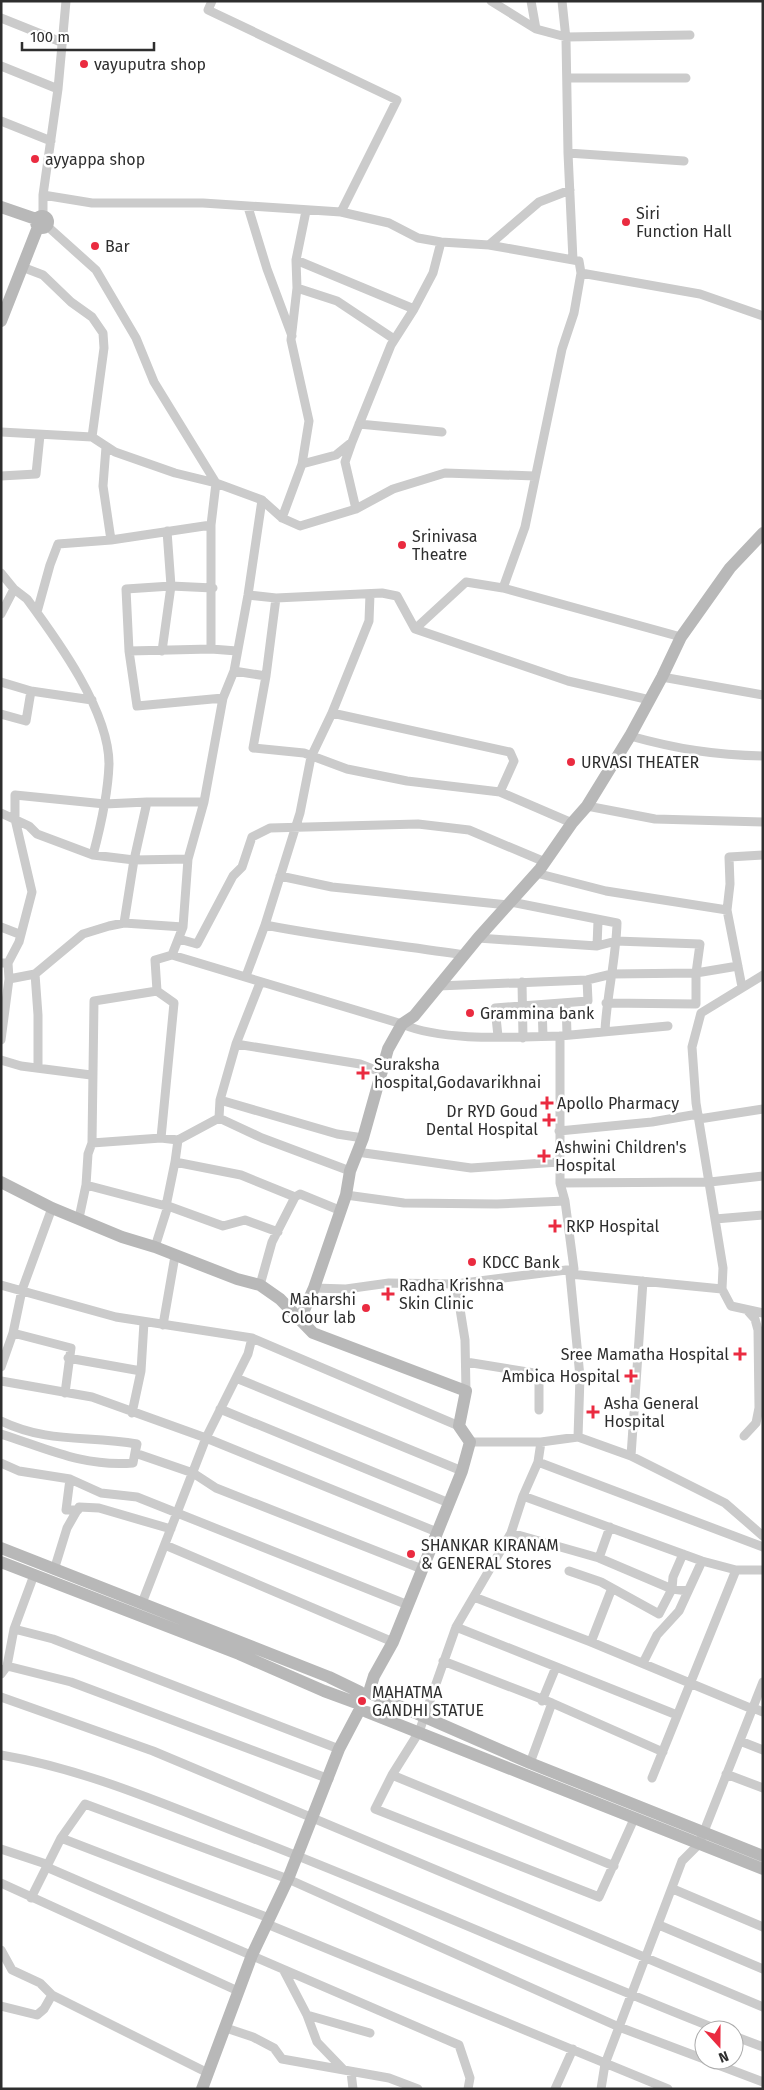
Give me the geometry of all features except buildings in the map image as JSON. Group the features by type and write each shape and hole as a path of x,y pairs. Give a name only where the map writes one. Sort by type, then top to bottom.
{"main road":[{"path":"1,206 41,222 1,320"},
{"path":"300,1319 314,1288 339,1210 346,1195 350,1171 363,1138 383,1073 388,1049 402,1024 414,1016 478,938 536,873 572,823 587,806 650,700 681,636 730,568 763,534"},
{"path":"1,1182 52,1208 122,1237 155,1247 237,1279 260,1285 280,1299 313,1333 466,1391 459,1426 470,1442 462,1471 393,1642 374,1676 339,1749 329,1779 288,1879 252,1956 202,2089"},
{"path":"1,1548 330,1677 363,1700 419,1732 634,1819 681,1831"},
{"path":"1,1562 239,1654 324,1692 363,1700 425,1717 681,1831 701,1838 763,1869"},
{"path":"449,1744 456,1731"},
{"path":"714,1844 763,1856"}],"street":[{"path":"66,1 58,89 41,222 96,270 136,338 154,382 216,483 211,525 213,588 211,649"},
{"path":"212,1 208,10 396,100 342,212"},
{"path":"491,1 536,29 566,37 690,35"},
{"path":"531,1 536,29"},
{"path":"562,1 566,37 568,153 573,260"},
{"path":"1,18 61,42"},
{"path":"1,66 58,89"},
{"path":"566,78 686,78"},
{"path":"1,121 51,141"},
{"path":"568,153 684,161"},
{"path":"490,245 538,202 570,190"},
{"path":"43,195 92,203 203,203 342,212 389,223 418,238 441,242 490,245 579,261 581,273 574,313 562,349 525,527 503,588"},
{"path":"248,206 267,269 292,336"},
{"path":"282,518 302,464 309,421 291,340 297,288 296,260 306,211"},
{"path":"356,509 345,462 394,339 414,309 433,273 441,242"},
{"path":"296,260 414,309"},
{"path":"22,267 43,275 71,302 92,317 103,333 104,348 92,437"},
{"path":"581,273 700,294 763,316"},
{"path":"297,288 337,301 394,339"},
{"path":"359,424 442,432"},
{"path":"1,432 92,437 115,452 175,473 216,483 262,500 282,518 300,526 356,509 393,489 444,473 536,476"},
{"path":"1,476 36,474 40,435"},
{"path":"302,464 336,454 352,442"},
{"path":"106,447 103,486 111,540"},
{"path":"172,955 183,927 188,859 204,802 223,698 234,671 248,595 262,500"},
{"path":"37,612 58,544 111,540 211,525"},
{"path":"162,651 171,586 167,531"},
{"path":"1,573 14,590 27,598 37,612 92,700 103,726 109,763 106,804 93,855"},
{"path":"415,629 466,582 503,588 681,636"},
{"path":"213,588 171,586 126,589 129,651 137,706 223,698"},
{"path":"1,614 14,590"},
{"path":"248,595 276,598 370,594 397,596 415,629 568,681 650,700"},
{"path":"246,976 265,924 296,826 311,757 332,713 369,621 370,594"},
{"path":"276,598 266,676 253,748 304,753 347,769 377,775 500,792 572,823"},
{"path":"129,651 211,649 237,651"},
{"path":"234,671 266,676"},
{"path":"662,677 763,695"},
{"path":"1,682 31,691 92,700"},
{"path":"1,714 26,721 31,691"},
{"path":"332,713 510,752 514,761 500,792"},
{"path":"630,736 677,749 725,756 763,756"},
{"path":"1,1040 9,979 5,963 19,942 19,934 27,917 32,892 15,819 15,795 106,804 204,802"},
{"path":"124,923 134,860 147,802"},
{"path":"587,806 655,819 763,822"},
{"path":"1,813 29,826 37,834 93,855 134,860 188,859"},
{"path":"179,939 197,944 233,876 242,867 252,837 270,828 418,824 469,830 545,862"},
{"path":"742,987 726,910 730,884 729,857 763,855"},
{"path":"536,873 606,891 726,910"},
{"path":"280,876 332,887 510,903 598,921 617,923 611,966 612,974 606,1004 605,1030"},
{"path":"597,946 598,921"},
{"path":"9,979 35,974 83,934 124,923 183,927"},
{"path":"265,924 316,935 355,938 464,955"},
{"path":"1,927 19,934"},
{"path":"478,938 597,946 616,941 700,944 696,973 696,1004 606,1004"},
{"path":"157,992 155,960 172,955 246,976 260,983 402,1024 416,1030 437,1034 523,1038 668,1026"},
{"path":"438,986 587,980 612,974 696,973 738,966"},
{"path":"35,974 38,1015 38,1066"},
{"path":"763,975 701,1013 692,1047 699,1116 723,1268 722,1289 731,1306 763,1313"},
{"path":"498,1036 495,1008 588,1001 587,980"},
{"path":"522,982 524,1007 523,1038"},
{"path":"219,1118 220,1100 236,1044 260,983"},
{"path":"79,1218 86,1184 88,1154 92,1143 94,1001 157,992 174,1003 161,1138"},
{"path":"566,1003 559,1162 572,1272 580,1377 578,1437"},
{"path":"542,1005 542,1036"},
{"path":"236,1044 360,1064 383,1073"},
{"path":"1,1060 22,1066 38,1066 92,1075"},
{"path":"220,1100 337,1134 363,1138"},
{"path":"559,1131 763,1109"},
{"path":"92,1143 161,1138 178,1140 219,1118"},
{"path":"219,1118 262,1138 350,1171"},
{"path":"155,1247 167,1206 178,1140"},
{"path":"357,1152 471,1168 559,1162"},
{"path":"175,1162 241,1175 295,1197"},
{"path":"560,1183 710,1182 763,1176"},
{"path":"86,1184 167,1206 222,1226 245,1220 278,1232"},
{"path":"260,1285 272,1242 295,1197 300,1194 339,1210"},
{"path":"346,1195 404,1204 497,1204 565,1201"},
{"path":"1,1367 13,1333 22,1290 52,1208"},
{"path":"715,1220 763,1215"},
{"path":"164,1325 175,1256"},
{"path":"314,1288 346,1289 389,1283 456,1284 572,1272 643,1282 722,1289"},
{"path":"630,1456 643,1282"},
{"path":"456,1284 465,1340 466,1391"},
{"path":"1,1285 144,1322 252,1338 459,1426"},
{"path":"744,1436 756,1423 759,1408 758,1330 755,1320 748,1310"},
{"path":"132,1413 142,1371 144,1322"},
{"path":"13,1333 70,1348 65,1393"},
{"path":"142,1603 206,1438 248,1354 252,1338"},
{"path":"68,1358 142,1371"},
{"path":"466,1362 516,1368 534,1373 539,1377 539,1410"},
{"path":"236,1378 462,1471"},
{"path":"1,1381 92,1397 132,1413 206,1438 438,1532"},
{"path":"220,1409 449,1503"},
{"path":"1,1421 44,1436 110,1439 137,1444 133,1463 108,1465 77,1460 1,1434"},
{"path":"470,1442 542,1442 578,1437 630,1456 725,1502 763,1536"},
{"path":"542,1442 538,1462 523,1496 511,1533 456,1627 419,1732 392,1775 375,1809 599,1897 634,1819"},
{"path":"135,1453 193,1473 216,1488 422,1569"},
{"path":"538,1462 763,1547"},
{"path":"1,1463 19,1471 70,1479 101,1493 137,1497 408,1605"},
{"path":"70,1479 66,1510 78,1510"},
{"path":"523,1496 702,1561 736,1570 763,1570"},
{"path":"54,1570 67,1528 79,1507 99,1508 171,1529"},
{"path":"598,1558 610,1527"},
{"path":"511,1533 598,1558 672,1589 688,1591"},
{"path":"165,1545 393,1642"},
{"path":"569,1571 612,1588 658,1614 672,1589 673,1577 683,1554"},
{"path":"643,1663 650,1645 679,1611 702,1561"},
{"path":"652,1778 736,1570"},
{"path":"1,1674 7,1666 14,1629 34,1576"},
{"path":"591,1642 612,1588"},
{"path":"474,1597 763,1712"},
{"path":"456,1627 677,1715"},
{"path":"14,1629 53,1639 146,1673 339,1749"},
{"path":"443,1661 552,1704 663,1752"},
{"path":"7,1666 71,1682 329,1779"},
{"path":"542,1701 556,1666"},
{"path":"601,2089 605,2064 673,1889 682,1861 701,1838 740,1741 751,1708 763,1682"},
{"path":"1,1697 153,1751 763,2007"},
{"path":"530,1763 552,1704"},
{"path":"740,1741 763,1750"},
{"path":"1,1755 35,1761 103,1781 297,1855 694,2020"},
{"path":"726,1774 763,1788"},
{"path":"392,1775 614,1866"},
{"path":"32,1898 46,1864 61,1838 85,1804 288,1879 619,2027 694,2056"},
{"path":"61,1838 268,1921 668,2089"},
{"path":"1,1849 46,1864 51,1869 459,2045 470,2078 468,2089"},
{"path":"1,1883 238,1991"},
{"path":"673,1889 763,1927"},
{"path":"659,1925 763,1969"},
{"path":"1,1950 12,1970 40,1982 52,1995 208,2073"},
{"path":"1,1970 22,1974"},
{"path":"284,1971 307,2014 317,2042 347,2070 354,2089"},
{"path":"1,2006 36,2015 44,2009 52,1995"},
{"path":"307,2014 370,2033"},
{"path":"226,2028 253,2037 274,2048 282,2059 401,2081 418,2089"},
{"path":"744,2040 763,2047"},
{"path":"555,2089 573,2049"},
{"path":"731,2070 763,2082"}],"place":[{"name":"vayuputra shop","path":"84,64"},
{"name":"ayyappa shop","path":"35,159"},
{"name":"Siri Function Hall","path":"626,222"},
{"name":"Bar","path":"95,246"},
{"name":"Srinivasa Theatre","path":"402,545"},
{"name":"URVASI THEATER","path":"571,762"},
{"name":"Grammina bank","path":"470,1013"},
{"name":"Suraksha hospital,Godavarikhnai","path":"363,1073"},
{"name":"Apollo Pharmacy","path":"547,1103"},
{"name":"Dr RYD Goud Dental Hospital","path":"549,1120"},
{"name":"Ashwini Children's Hospital","path":"544,1156"},
{"name":"RKP Hospital","path":"555,1226"},
{"name":"KDCC Bank","path":"472,1262"},
{"name":"Radha Krishna Skin Clinic","path":"388,1294"},
{"name":"Maharshi Colour lab","path":"366,1308"},
{"name":"Sree Mamatha Hospital","path":"740,1354"},
{"name":"Ambica Hospital","path":"631,1376"},
{"name":"Asha General Hospital","path":"593,1412"},
{"name":"SHANKAR KIRANAM & GENERAL Stores","path":"411,1554"},
{"name":"MAHATMA GANDHI STATUE","path":"362,1701"}]}
